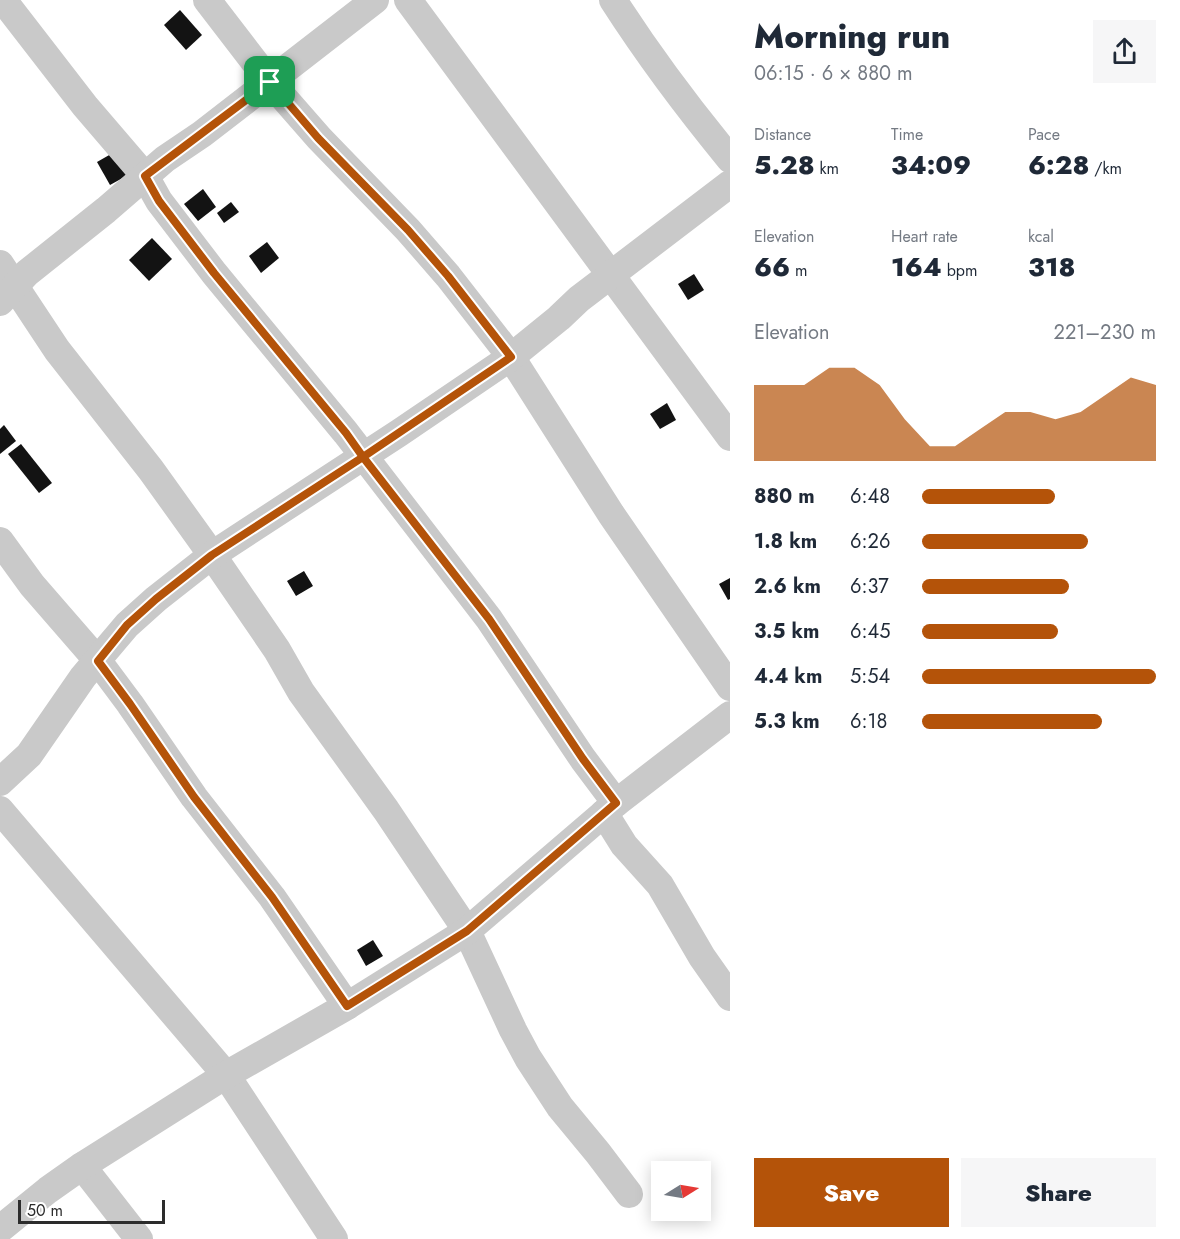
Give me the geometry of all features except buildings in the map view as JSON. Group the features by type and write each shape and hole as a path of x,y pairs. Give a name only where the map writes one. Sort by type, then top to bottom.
{"street":[{"path":"3,0 85,106 145,176 159,201 214,273 346,433 489,619 583,759 610,808 624,845 660,885 702,957 730,997"},
{"path":"207,0 270,82 318,138 408,230 448,276 511,357 624,533 730,687"},
{"path":"375,0 145,176 43,260 5,283 151,470 212,555 277,650 301,692 386,810 467,931 528,1058 560,1107 629,1194"},
{"path":"408,0 730,437"},
{"path":"613,0 683,101 730,159"},
{"path":"0,782 29,755 59,710 127,625 156,599 212,555 511,357 579,299 730,184"},
{"path":"0,541 32,585 98,661 194,797 272,897 347,1006"},
{"path":"0,1229 82,1166 467,931 610,808 730,715"},
{"path":"0,810 226,1076 334,1239"},
{"path":"82,1166 139,1239"}],"route":[{"path":"270,82 145,176 159,201 214,273 346,433 363,457 190,571 127,625 98,661 194,797 272,897 347,1006 467,931 616,803 583,759 489,619 363,457 511,357 448,276 408,230 318,138 270,82"}]}
